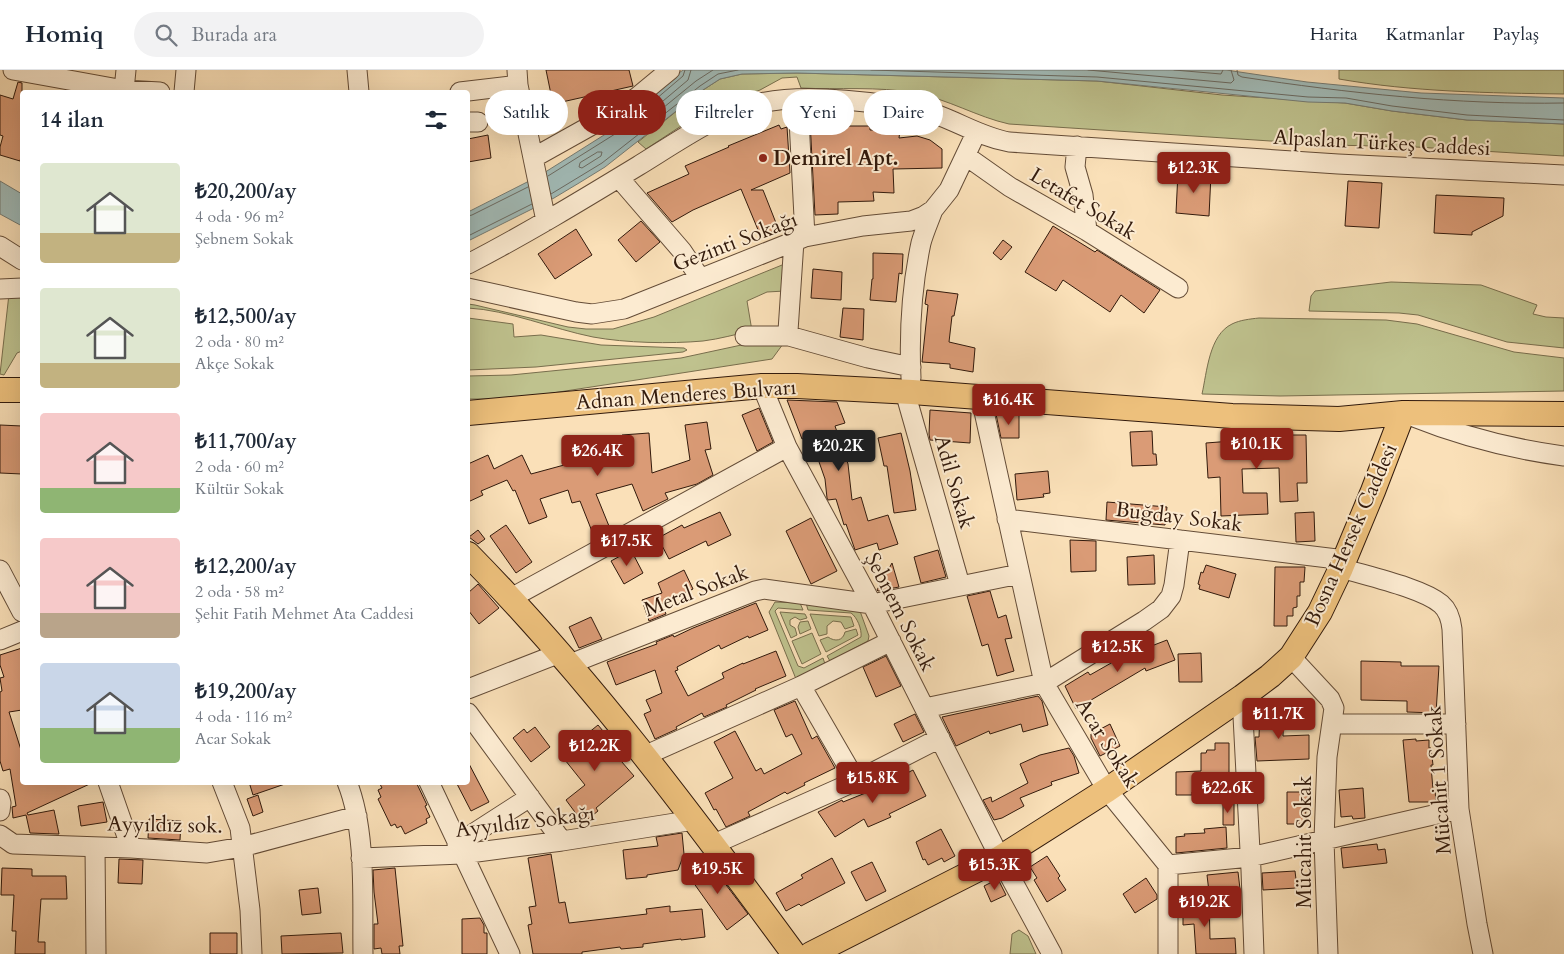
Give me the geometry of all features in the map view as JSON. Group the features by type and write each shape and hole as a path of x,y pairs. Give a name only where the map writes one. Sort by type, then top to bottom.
{"main road":[{"name":"Adnan Menderes Bulvarı","path":"470,413 762,386 908,392 1232,416 1339,419 1403,413 1564,414"},
{"path":"0,390 20,390"},
{"name":"Bosna Hersek Caddesi","path":"810,954 1000,858 1107,790 1242,697 1291,657 1306,637 1320,612 1343,564 1403,413"},
{"path":"470,556 565,658 714,844 794,954"}],"street":[{"path":"13,70 124,90 126,70"},
{"path":"184,90 186,70"},
{"path":"357,70 359,90"},
{"path":"534,166 600,120 636,98 670,70"},
{"path":"468,90 517,77 544,214"},
{"name":"Alpaslan Türkeş Caddesi","path":"470,263 544,214 619,178 706,126 739,109 765,102 782,101"},
{"name":"Alpaslan Türkeş Caddesi","path":"854,102 909,108 930,113 994,140 1010,142 1338,164 1564,175"},
{"name":"Gezinti Sokağı","path":"470,288 592,314 624,309 800,239 863,226 911,221 933,210 949,190 976,133"},
{"path":"789,336 788,331 800,239 799,135"},
{"path":"1077,146 1075,168 1082,195 1087,231"},
{"name":"Letafet Sokak","path":"966,156 1010,187 1087,231 1178,288"},
{"path":"619,178 682,251 700,278"},
{"name":"Adil Sokak","path":"933,210 922,241 917,266 908,392 960,585"},
{"path":"0,246 20,259"},
{"path":"0,289 20,288"},
{"path":"745,336 789,336 868,358 911,367"},
{"name":"Şebnem Sokak","path":"762,386 787,447 872,604 1000,858 1052,954"},
{"name":"Acar Sokak","path":"981,398 1044,683 1107,790 1168,865"},
{"path":"1403,413 1440,428 1482,440 1528,451 1564,456"},
{"path":"511,598 787,447"},
{"name":"Buğday Sokak","path":"1007,519 1180,540 1343,564 1412,590 1442,604"},
{"path":"925,708 1044,683 1162,609 1171,596 1174,585 1180,540"},
{"path":"0,570 20,608"},
{"name":"Metal Sokak","path":"470,688 565,658 764,589 872,604 1019,574"},
{"name":"Mücahit 1 Sokak","path":"1442,604 1450,619 1452,629 1460,809 1483,954"},
{"path":"0,640 20,632"},
{"path":"644,756 801,686 890,641"},
{"name":"Mücahit Sokak","path":"1291,657 1330,699 1334,708 1327,756 1324,840 1328,954"},
{"path":"801,686 856,781"},
{"path":"1242,697 1254,954"},
{"path":"470,716 562,841"},
{"path":"1332,724 1456,724"},
{"path":"714,844 856,781 940,738"},
{"path":"109,785 131,848"},
{"path":"223,785 240,828 250,910 252,954"},
{"path":"348,785 357,816 361,858 362,954"},
{"path":"430,785 510,954"},
{"path":"459,849 530,797"},
{"path":"0,799 0,811"},
{"path":"1168,954 1168,865 1250,857 1460,809"},
{"name":"Ayyıldız sok.","path":"0,835 13,844 207,853 242,847 357,816"},
{"name":"Ayyıldız Sokağı","path":"361,858 562,841 694,820"},
{"path":"96,847 96,954"}],"green space":[{"path":"1339,70 1564,70 1564,94 1479,92 1395,87 1339,79"},
{"path":"797,73 1097,81 1222,95 1345,103 1467,120 1564,124 1564,156 1416,147 1332,145 1009,124 943,101 943,90 801,88 797,77 782,78 760,90 703,90 720,79 742,74"},
{"path":"676,112 676,129 646,149 638,142 647,135 666,135 666,120"},
{"path":"787,263 785,291 767,292 747,301 752,331 709,340 662,343 606,339 578,334 499,312 470,308 470,304 568,327 586,329 613,329 654,317"},
{"path":"1391,282 1481,285 1537,305 1533,314 1564,318 1564,348 1507,342 1418,315 1309,311 1311,296 1315,291"},
{"path":"9,294 20,297 20,352 17,353 4,375 0,374"},
{"path":"470,318 513,324 514,337 541,335 601,345 684,348 687,350 683,352 536,367 470,370"},
{"path":"1259,318 1386,320 1417,324 1514,352 1564,358 1564,391 1280,396 1202,394 1210,355 1218,336 1232,324"},
{"path":"746,344 783,344 772,359 546,394 503,399 470,399 470,376 511,375 681,358"},
{"path":"775,602 800,603 803,610 778,608 775,611 798,666 804,668 823,658 825,664 796,679 769,612"},
{"path":"806,603 860,611 869,636 868,641 830,661 827,656 861,637 859,624 851,613 808,610"},
{"path":"780,612 805,614 807,618 800,620 795,617 790,620 790,625 795,628 797,635 791,638"},
{"path":"810,614 851,617 854,626 845,629 841,622 833,621 827,626 827,634 819,636"},
{"path":"808,621 811,629 800,634 798,627 800,622"},
{"path":"856,629 858,635 826,652 820,640 828,637 838,640 845,632"},
{"path":"812,633 821,654 802,664 792,641"},
{"path":"1019,930 1028,936 1036,954 1010,954 1012,934"}],"water":[{"path":"683,70 1226,70 1307,82 1421,93 1564,98 1564,124 1467,120 1345,103 1308,102 1097,81 797,73 742,74 720,79 703,90 676,90 676,111 666,119 666,90 657,90"},
{"path":"604,135 646,135 605,167 554,198 470,240 470,211 539,176"},
{"path":"0,181 20,193 20,225 0,214"}],"building":[{"path":"546,70 629,70 633,86 615,90 578,90 578,98 568,101 568,90 550,90"},
{"path":"18,82 22,83 22,90 20,90 20,161 0,155 3,136 0,135 0,95 13,99"},
{"path":"779,125 782,129 782,135 788,135 790,173 751,190 763,190 778,228 761,237 741,189 693,210 672,222 647,193 689,174 685,166 755,135 772,135 772,128"},
{"path":"854,126 864,126 864,135 899,135 899,138 917,136 930,140 942,149 942,168 893,169 894,193 873,192 874,201 838,202 838,214 815,215 811,135 854,135"},
{"path":"488,135 491,158 470,162 470,139"},
{"path":"1178,172 1211,174 1209,216 1176,213"},
{"path":"1348,181 1382,183 1379,228 1345,226"},
{"path":"1436,195 1504,198 1503,216 1472,232 1472,235 1434,233"},
{"path":"641,221 660,242 636,262 618,240"},
{"path":"1053,226 1095,252 1097,250 1160,290 1144,313 1121,295 1110,312 1063,280 1056,291 1025,272"},
{"path":"576,229 592,255 555,279 538,254"},
{"path":"1003,240 1012,247 1001,260 993,253"},
{"path":"873,253 903,254 902,274 899,273 896,302 870,300 873,279"},
{"path":"813,269 842,272 841,300 811,298"},
{"path":"927,290 958,294 954,316 952,316 949,342 975,348 973,372 950,368 950,364 922,362 928,305 925,304"},
{"path":"843,308 864,309 863,340 840,337"},
{"path":"787,400 837,402 845,423 835,426 848,464 852,500 861,497 868,521 888,515 898,544 879,550 877,543 855,550 846,524 844,525 836,499 828,500 827,498 825,479 810,436 802,439"},
{"path":"759,408 773,442 757,451 742,415"},
{"path":"930,410 971,413 970,443 930,440"},
{"path":"996,414 1019,414 1019,438 1001,438"},
{"path":"707,422 711,449 705,450 713,475 697,484 665,493 668,499 643,511 632,484 596,494 611,531 595,539 580,501 572,503 568,490 540,499 547,517 529,524 515,490 513,491 507,480 481,491 483,495 470,501 470,463 488,455 494,469 522,455 531,474 623,449 622,435 649,433 652,473 690,460 685,425"},
{"path":"0,425 20,426 20,474 0,473"},
{"path":"1152,431 1153,454 1156,454 1157,465 1132,466 1130,432"},
{"path":"901,433 910,471 916,510 894,513 887,466 884,466 878,438"},
{"path":"1306,435 1307,483 1297,483 1298,501 1280,502 1279,468 1242,469 1243,493 1267,493 1268,514 1221,516 1220,477 1208,478 1206,443 1245,440 1245,437"},
{"path":"1048,471 1050,493 1043,494 1044,497 1017,500 1015,474"},
{"path":"1107,502 1167,507 1165,525 1106,520"},
{"path":"720,512 731,535 708,546 706,541 669,559 658,538 682,525 684,528"},
{"path":"1314,512 1315,541 1296,542 1295,513"},
{"path":"811,518 837,571 811,584 786,531"},
{"path":"506,525 532,562 516,573 490,536"},
{"path":"478,530 485,539 478,544 470,536"},
{"path":"1070,540 1096,541 1096,571 1071,572"},
{"path":"631,550 643,573 624,584 611,561"},
{"path":"938,550 946,577 921,583 914,557"},
{"path":"1154,555 1155,584 1128,585 1127,557"},
{"path":"892,563 899,587 878,591 877,590"},
{"path":"1206,565 1236,574 1229,598 1199,589 1200,585 1198,584 1201,572 1203,573"},
{"path":"1275,567 1305,567 1304,582 1300,582 1300,596 1297,596 1297,607 1293,608 1293,616 1287,616 1287,626 1274,626"},
{"path":"684,570 693,589 662,604 666,614 649,621 642,600 662,593 658,583"},
{"path":"478,584 499,608 479,624 470,613 470,591"},
{"path":"990,591 998,618 1006,615 1012,638 1005,639 1014,671 997,676 988,644 982,646 967,596"},
{"path":"756,603 768,630 749,638 748,636 721,649 719,645 677,667 678,670 675,671 688,696 724,678 722,673 776,651 786,676 755,689 726,705 727,707 704,717 702,713 676,727 677,729 655,739 644,714 651,711 646,700 662,693 655,670 616,685 607,662 657,644 656,642 673,635 674,637"},
{"path":"591,617 602,639 579,648 569,627"},
{"path":"1167,640 1175,660 1146,671 1145,668 1076,709 1065,686 1088,672 1090,675 1127,654"},
{"path":"20,649 20,710 9,712 20,747 20,785 88,785 27,813 28,815 54,810 59,834 30,833 26,815 13,818 12,807 16,806 10,769 3,771 0,761 0,692 2,691 0,678 4,677 0,665 0,655"},
{"path":"1201,653 1202,682 1179,682 1178,654"},
{"path":"886,656 901,686 876,697 863,667"},
{"path":"1361,661 1401,662 1401,666 1439,666 1436,713 1407,712 1407,701 1361,700"},
{"path":"1038,696 1042,701 1048,725 1023,732 1021,724 990,734 989,731 956,746 942,717"},
{"path":"795,701 812,739 817,736 835,768 804,783 805,785 787,794 785,792 748,812 750,816 726,827 705,793 733,778 714,742 735,731 756,771 761,768 764,774 802,754 792,734 786,737 774,710"},
{"path":"1260,709 1284,710 1283,736 1309,735 1309,759 1257,761 1255,737 1259,737"},
{"path":"915,714 924,732 903,742 894,724"},
{"path":"1110,724 1120,746 1100,756 1091,738 1091,734"},
{"path":"598,725 613,743 609,747 634,776 596,808 598,811 583,823 566,800 585,785 561,755"},
{"path":"535,727 550,747 531,762 513,738 524,729 527,733"},
{"path":"1416,739 1416,741 1429,740 1433,765 1431,765 1433,790 1435,790 1436,802 1409,802 1403,740"},
{"path":"1215,743 1229,743 1229,791 1192,792 1192,795 1176,795 1176,772 1201,771 1201,753 1206,753 1207,750 1215,750"},
{"path":"1069,748 1074,756 1079,773 1051,782 1052,785 1020,798 1024,806 1002,818 994,820 983,800 991,797 992,802 1028,783 1020,764 1040,755"},
{"path":"470,766 489,802 471,811 458,785 470,785"},
{"path":"913,770 926,796 889,814 891,817 868,827 864,819 835,837 818,812 842,800 843,802 878,788"},
{"path":"250,785 282,785 253,795"},
{"path":"380,785 417,785 427,805 425,806 430,817 426,819 427,823 405,834 401,826 397,828 395,824 391,826 378,799 381,797 378,790 382,788"},
{"path":"1363,788 1365,818 1341,817 1339,790"},
{"path":"1287,792 1308,792 1308,809 1306,809 1305,824 1287,824"},
{"path":"258,795 263,812 253,816 247,799"},
{"path":"103,802 107,822 81,826 78,806"},
{"path":"1223,803 1234,803 1234,825 1223,825"},
{"path":"149,819 181,821 180,840 148,838"},
{"path":"1226,827 1227,848 1176,853 1176,837 1185,836 1184,834 1205,833 1204,829"},
{"path":"941,829 955,856 944,862 942,858 928,865 925,859 923,860 916,842"},
{"path":"682,833 684,854 678,870 647,875 647,877 626,879 623,850 658,846 656,837"},
{"path":"1377,844 1378,850 1385,849 1387,863 1343,868 1341,848"},
{"path":"551,854 559,903 565,902 569,923 647,914 646,909 670,906 670,912 702,909 705,937 643,944 643,947 621,949 620,947 582,952 582,954 533,954 528,925 532,924 529,907 536,906 528,858"},
{"path":"1047,856 1060,876 1058,878 1066,890 1047,902 1034,880 1037,878 1030,867"},
{"path":"832,858 845,883 801,906 799,904 786,911 776,893 803,878 801,875"},
{"path":"119,859 143,860 142,884 118,883"},
{"path":"708,861 748,914 727,930 688,875"},
{"path":"872,862 886,891 866,901 851,872"},
{"path":"2,868 32,869 32,876 66,876 67,899 41,899 38,942 45,942 45,954 15,954 16,931 12,931 14,895 1,895"},
{"path":"395,868 403,946 399,946 400,954 382,954 381,948 374,949 374,924 378,924 373,870"},
{"path":"1295,871 1297,888 1263,890 1262,873"},
{"path":"1238,872 1240,889 1209,892 1207,875"},
{"path":"1146,878 1157,895 1157,899 1135,913 1123,894"},
{"path":"998,879 1006,895 991,902 984,886"},
{"path":"318,888 321,913 302,915 299,890"},
{"path":"1183,898 1209,898 1210,939 1235,938 1236,954 1196,954 1194,924 1183,925"},
{"path":"480,918 484,925 484,933 487,933 487,954 462,954 462,919"},
{"path":"210,933 237,933 237,954 210,954"},
{"path":"341,933 343,953 282,954 281,936"}],"place":[{"name":"Demirel Apt.","path":"763,158"}]}
